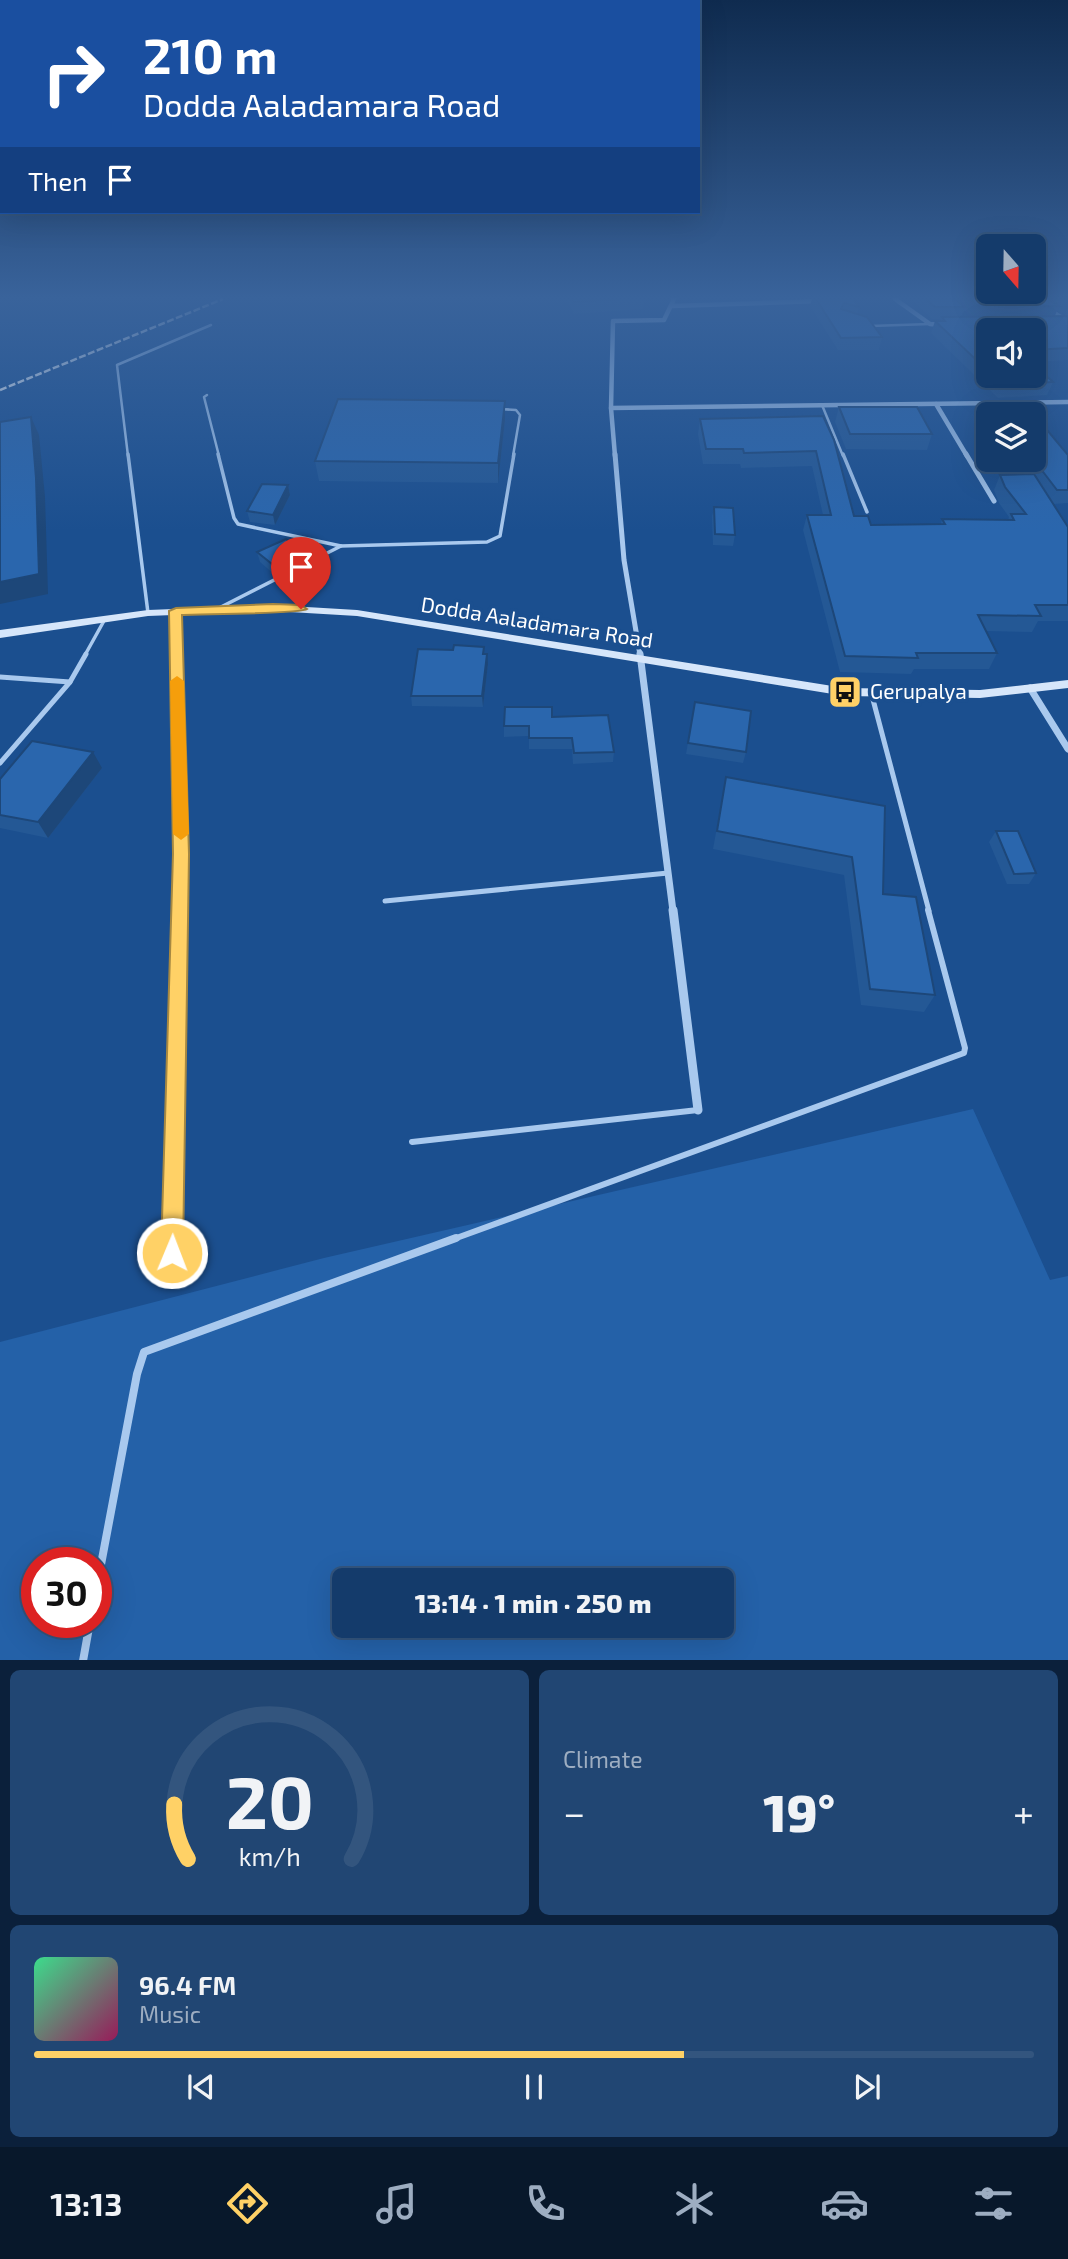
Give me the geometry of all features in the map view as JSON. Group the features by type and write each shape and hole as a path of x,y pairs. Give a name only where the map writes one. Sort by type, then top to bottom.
{"main road":[{"name":"Dodda Aaladamara Road","path":"0,634 148,613 273,608 357,613 845,692 980,694 1068,684"}],"street":[{"path":"612,376 611,408 624,560 641,659 698,1110"},
{"path":"611,408 1068,402"},
{"path":"936,404 994,501"},
{"path":"171,1280 181,854 176,611"},
{"path":"1030,688 1068,749"}],"lane":[{"path":"118,376 148,613"},
{"path":"206,395 234,518 238,524 341,546 487,542 498,539 520,415 516,410 499,409"},
{"path":"822,405 867,512"},
{"path":"217,609 341,546"},
{"path":"0,763 70,682 105,619"},
{"path":"0,677 70,682"},
{"path":"104,1547 137,1374 144,1352 964,1053 871,692"},
{"path":"385,901 668,873"},
{"path":"412,1142 698,1110"},
{"path":"83,1660 87,1638"}],"shaded area":[{"path":"973,1109 1050,1280 1068,1276 1068,1660 0,1660 0,1342 324,1258"}],"building":[{"path":"338,399 505,401 498,463 315,461"},
{"path":"839,407 917,407 932,434 850,434"},
{"path":"823,416 834,440 854,516 868,516 871,525 945,524 942,519 1014,520 1011,514 1026,514 1005,487 1000,475 1034,474 1068,527 1068,605 1035,605 1041,616 978,615 997,653 916,653 918,658 845,656 807,515 831,515 816,451 744,453 743,449 706,449 700,419"},
{"path":"31,417 39,574 0,582 0,422"},
{"path":"1046,429 1068,455 1068,490 1057,490 1043,472 1046,472"},
{"path":"262,484 288,485 273,515 247,511"},
{"path":"714,507 733,508 735,535 715,534"},
{"path":"286,539 300,550 272,564 257,552"},
{"path":"454,645 484,647 483,654 487,654 482,696 411,696 418,649 453,650"},
{"path":"695,702 751,711 746,752 688,743"},
{"path":"505,707 552,707 552,717 608,715 614,752 574,753 572,738 529,738 529,726 504,726"},
{"path":"32,741 93,752 38,822 0,815 0,779"},
{"path":"726,777 885,806 883,894 916,897 935,995 870,989 852,857 717,831"},
{"path":"996,831 1018,831 1036,873 1014,874"}],"railway":[{"path":"0,390 33,376"}],"slow traffic":[{"path":"177,681 181,834"}],"place":[{"name":"Gerupalya","path":"845,692"}],"route":[{"path":"172,1253 181,854 176,611 301,609"}]}
